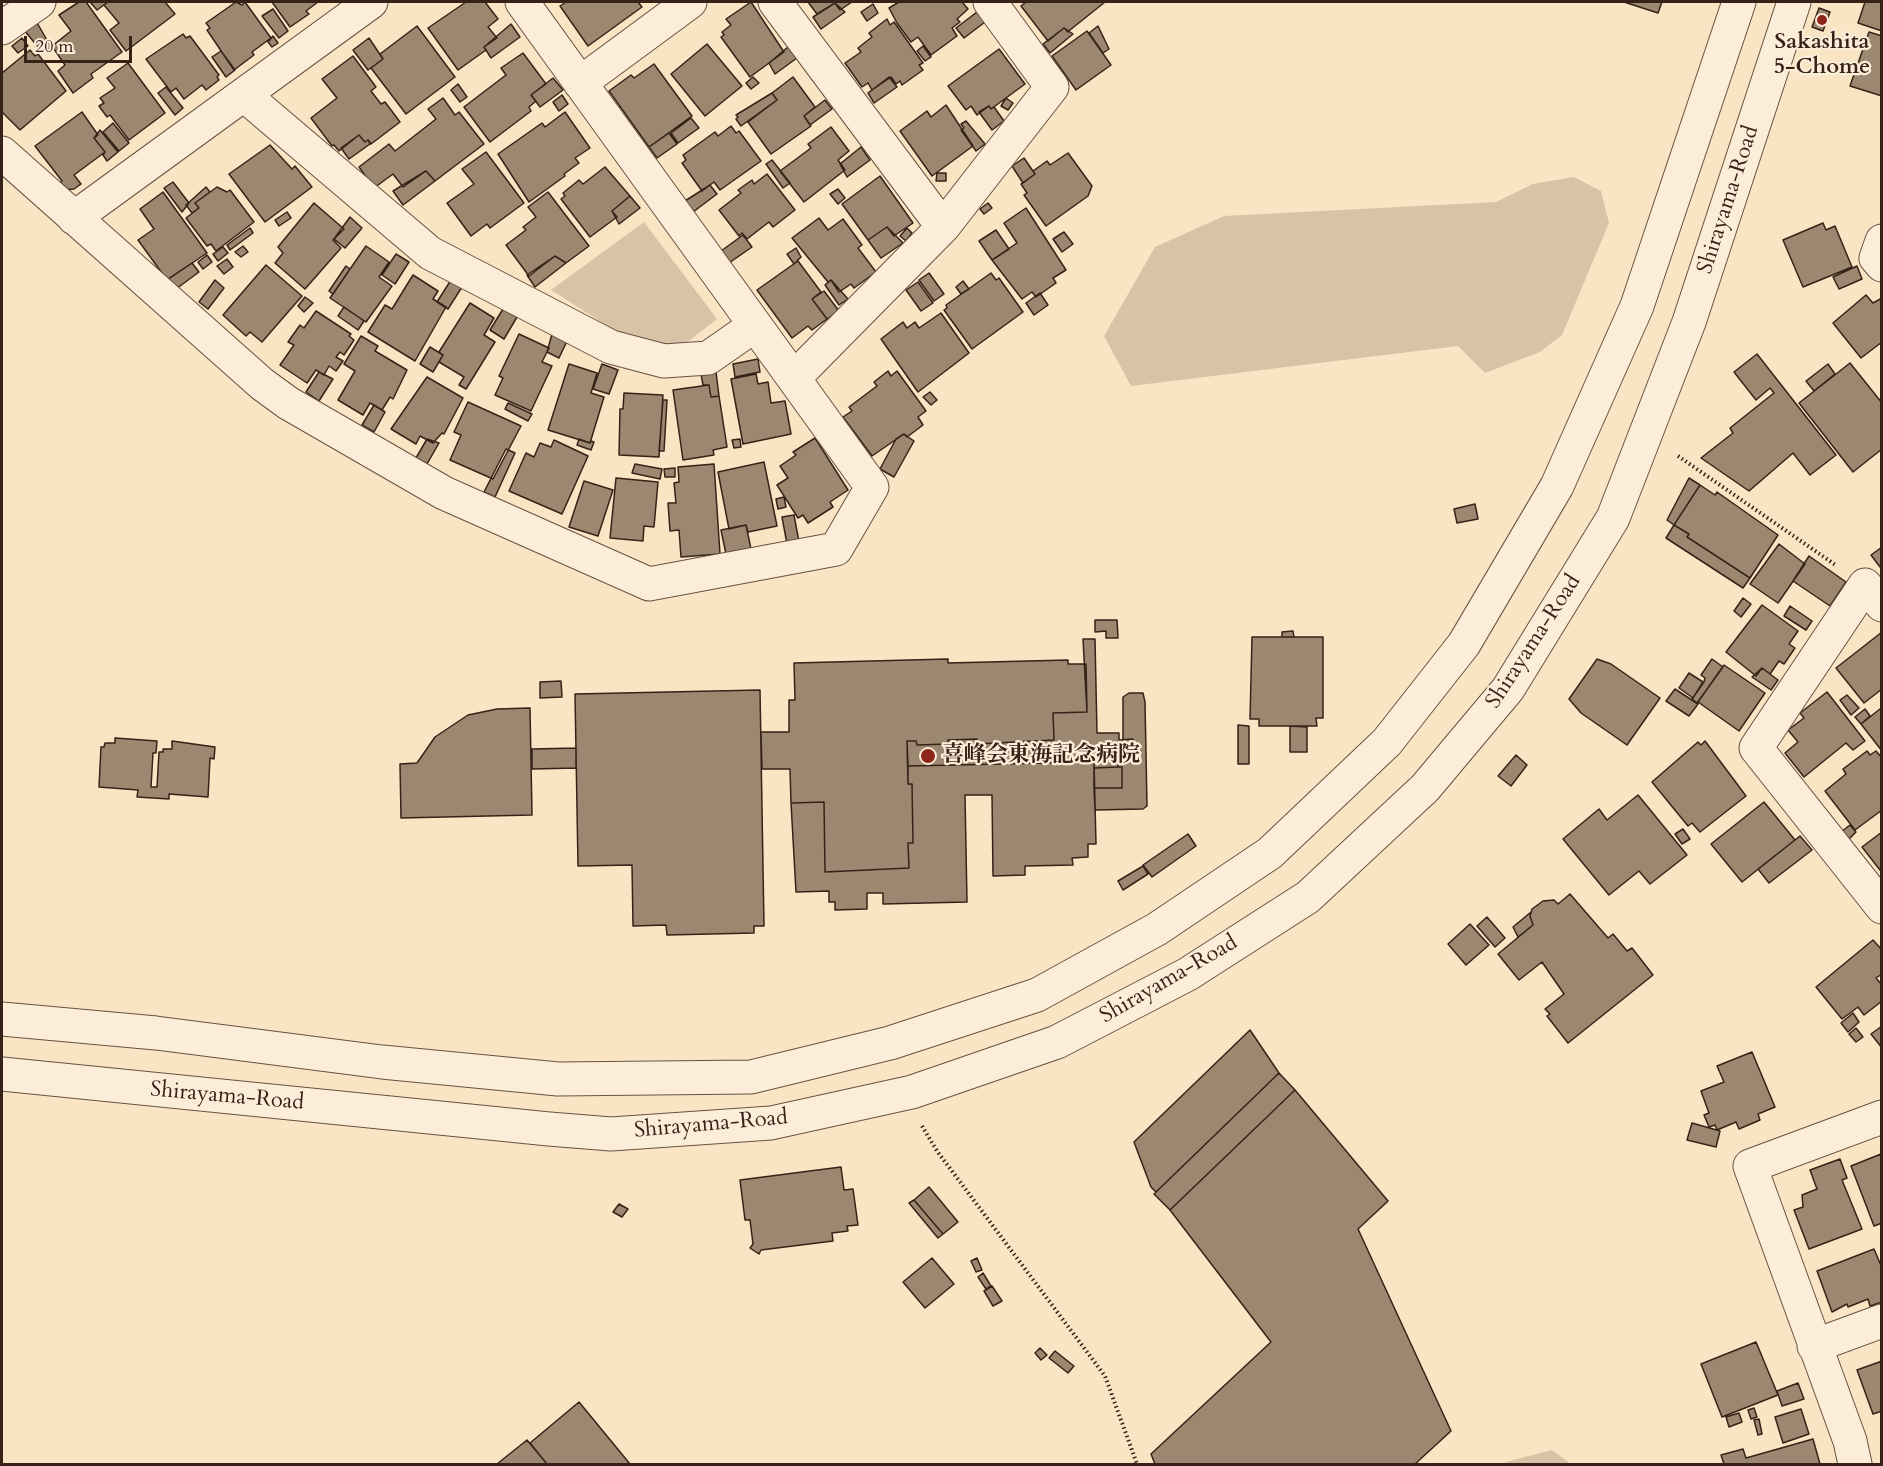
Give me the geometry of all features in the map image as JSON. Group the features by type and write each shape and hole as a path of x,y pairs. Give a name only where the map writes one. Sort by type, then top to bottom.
{"street":[{"path":"2,28 39,2"},
{"path":"74,218 371,2"},
{"path":"2,153 262,384 288,403 444,493 649,584 836,549 872,487 522,2"},
{"path":"580,83 690,2"},
{"path":"775,2 943,227"},
{"path":"794,378 943,227 1052,87 990,2"},
{"name":"Shirayama-Road","path":"2,1019 156,1033 382,1062 558,1079 751,1077 891,1043 1037,995 1157,928 1270,853 1387,742 1464,644 1557,486 1637,306 1739,2"},
{"name":"Shirayama-Road","path":"2,1074 611,1134 771,1123 912,1092 1057,1042 1188,974 1308,897 1425,788 1508,689 1613,518 1689,322 1794,2"},
{"path":"244,95 430,253 611,347 664,361 708,358 754,326"},
{"path":"1881,241 1876,258 1881,265"},
{"path":"1873,595 1756,748 1881,907"},
{"path":"1855,1464 1850,1441 1750,1166 1881,1117"},
{"path":"1814,1346 1881,1322"}],"path":[{"path":"1678,456 1873,595"},
{"path":"912,1092 920,1124 937,1151 1105,1376 1137,1464"}],"shaded area":[{"path":"1574,177 1601,191 1609,223 1562,335 1540,352 1485,373 1458,346 1131,386 1104,336 1155,247 1224,216 1496,202 1533,184"},
{"path":"644,222 717,319 681,347 625,337 551,290"},
{"path":"1552,1450 1571,1464 1504,1464 1506,1462"}],"building":[{"path":"79,2 86,2 122,52 91,74 93,78 73,93 58,71 65,65 52,46 71,31 59,15"},
{"path":"90,2 108,2 97,10"},
{"path":"108,2 165,2 175,14 126,51 110,30 119,23 104,5"},
{"path":"236,2 242,5 245,2 271,38 252,52 254,55 234,70 207,30 210,28 206,23"},
{"path":"272,2 318,2 306,11 309,14 290,27"},
{"path":"466,2 485,2 498,19 488,27 497,38 484,47 486,50 458,70 428,28"},
{"path":"566,2 638,2 642,7 588,46 560,6"},
{"path":"751,2 784,52 750,77 721,37 724,35 722,32 731,25 726,19"},
{"path":"808,2 852,2 840,10 835,3 817,14"},
{"path":"899,2 962,2 968,9 957,19 960,22 952,28 957,36 931,55 918,37 911,42 897,23 889,8"},
{"path":"1026,2 1105,2 1068,32 1064,28 1048,41 1021,6"},
{"path":"1624,2 1662,2 1658,13"},
{"path":"1865,2 1882,2 1882,31 1858,23"},
{"path":"835,3 845,12 821,29 813,17"},
{"path":"873,4 878,13 867,21 861,12"},
{"path":"1819,8 1830,12 1823,31 1812,27"},
{"path":"273,9 288,31 279,38 262,16"},
{"path":"977,12 985,22 964,38 956,28"},
{"path":"887,19 890,25 894,22 923,63 919,65 923,70 902,85 900,81 896,84 891,77 872,90 868,83 862,87 845,63 861,52 858,48 872,37 869,33"},
{"path":"36,21 51,47 43,53 24,30"},
{"path":"511,24 520,37 491,58 484,47"},
{"path":"417,26 455,77 406,114 371,68 383,59 380,54"},
{"path":"1098,26 1109,49 1103,53 1089,33"},
{"path":"1064,28 1073,34 1050,53 1043,44"},
{"path":"1087,31 1111,65 1076,90 1052,56"},
{"path":"1869,32 1882,36 1882,96 1850,86"},
{"path":"183,34 186,38 190,36 219,75 217,77 219,80 206,90 202,85 184,99 176,88 171,92 146,59"},
{"path":"273,36 278,43 272,47 268,42"},
{"path":"22,38 28,46 18,53 12,46"},
{"path":"369,38 383,59 368,70 353,50"},
{"path":"707,44 742,86 705,116 671,74"},
{"path":"923,46 931,57 925,61 917,51"},
{"path":"788,47 797,58 775,74 769,63"},
{"path":"999,49 1025,84 991,109 989,106 977,115 971,106 966,110 948,86"},
{"path":"30,50 35,56 38,54 66,91 20,130 2,112 2,73"},
{"path":"221,51 235,70 226,77 212,57"},
{"path":"523,53 546,84 531,95 536,101 529,107 531,111 490,142 464,107 506,75 501,68"},
{"path":"353,56 376,87 371,91 381,104 385,102 400,122 371,144 368,140 365,142 359,135 339,151 334,145 332,146 311,118 337,98 322,79"},
{"path":"128,63 165,113 129,140 110,115 107,117 99,106 104,103 100,98 115,88 107,78"},
{"path":"654,64 692,116 649,147 609,91 631,75 634,78"},
{"path":"753,77 759,83 751,89 746,83"},
{"path":"793,77 815,107 804,116 811,126 771,154 748,122 777,100 772,93"},
{"path":"889,77 897,87 874,103 868,93"},
{"path":"553,78 563,90 540,107 531,95"},
{"path":"458,84 467,97 460,102 451,90"},
{"path":"166,87 183,108 175,115 158,93"},
{"path":"772,93 777,100 741,126 736,115"},
{"path":"562,95 568,104 559,111 553,102"},
{"path":"443,98 455,115 459,112 484,144 435,181 426,171 403,187 393,174 374,188 359,167 389,144 395,151 436,119 428,109"},
{"path":"1006,98 1013,103 1008,110 1001,106"},
{"path":"825,100 832,109 810,125 804,116"},
{"path":"946,105 973,146 932,176 900,131 927,111 931,117"},
{"path":"989,106 991,109 994,107 1004,121 992,130 979,112"},
{"path":"82,112 98,135 94,138 105,152 74,175 81,184 74,189 63,190 59,184 62,181 35,146"},
{"path":"565,112 590,148 575,158 579,163 564,174 565,176 529,202 498,154 542,123 545,127"},
{"path":"691,118 699,128 678,143 671,133"},
{"path":"966,121 985,144 976,151 961,130 964,128 961,124"},
{"path":"113,123 129,143 119,151 103,132"},
{"path":"731,126 736,133 739,131 761,161 720,190 714,182 702,191 682,163 686,160 683,155 715,132 718,136"},
{"path":"831,127 849,151 838,160 845,170 804,202 780,171 811,148 808,144"},
{"path":"100,130 118,152 107,161 103,155 105,152 94,138"},
{"path":"669,133 677,144 657,158 649,147"},
{"path":"359,135 365,142 368,140 370,144 349,159 341,148"},
{"path":"270,145 292,169 295,166 312,187 265,222 229,174"},
{"path":"861,147 870,160 847,177 840,164"},
{"path":"486,152 524,203 490,228 487,224 471,236 447,203 474,184 462,169"},
{"path":"1068,153 1092,186 1088,196 1046,226 1024,195 1027,193 1021,184 1047,161 1050,165"},
{"path":"1024,158 1035,174 1023,183 1012,166"},
{"path":"772,160 790,183 783,188 766,164"},
{"path":"605,167 630,196 612,211 617,217 590,237 561,199 565,196 563,193 579,180 583,184"},
{"path":"426,171 435,181 403,205 393,191"},
{"path":"937,173 946,173 946,181 936,181"},
{"path":"767,174 795,210 773,227 769,222 747,239 742,233 739,236 719,210 741,193 738,190 752,180 754,184"},
{"path":"880,176 913,223 894,236 887,227 868,240 842,204"},
{"path":"173,182 189,203 182,212 164,188"},
{"path":"710,185 717,194 693,212 685,201"},
{"path":"206,187 210,192 195,203 199,208 192,213 186,205"},
{"path":"217,187 227,192 230,190 254,222 216,251 211,244 207,246 186,218 199,208 195,203"},
{"path":"838,189 845,198 838,204 830,194"},
{"path":"163,192 207,253 167,280 138,240 154,229 140,209"},
{"path":"548,192 589,246 566,263 555,256 529,276 506,245 526,230 523,227 536,217 528,207"},
{"path":"630,196 640,208 619,224 612,211"},
{"path":"314,203 344,229 333,240 341,248 305,289 275,263 283,253 278,247"},
{"path":"988,203 992,208 984,214 980,209"},
{"path":"1026,208 1066,270 1053,278 1056,283 1036,297 1032,292 1022,299 992,260 1017,243 1004,223"},
{"path":"287,212 291,218 279,226 275,220"},
{"path":"350,217 362,228 345,248 334,239"},
{"path":"819,218 828,230 843,219 862,245 858,248 876,272 854,288 851,284 839,292 831,280 828,282 792,238"},
{"path":"1823,223 1826,230 1835,226 1852,267 1803,287 1783,240"},
{"path":"887,227 903,243 881,258 868,240"},
{"path":"250,228 253,233 230,250 227,245"},
{"path":"907,228 912,233 906,241 900,236"},
{"path":"996,230 1009,249 992,260 979,241"},
{"path":"1064,232 1073,244 1062,252 1053,239"},
{"path":"743,235 752,247 729,263 721,251"},
{"path":"243,246 248,252 241,257 235,252"},
{"path":"366,246 389,262 379,277 392,286 366,322 330,298"},
{"path":"223,247 228,253 218,261 213,254"},
{"path":"796,248 801,257 794,264 787,254"},
{"path":"396,254 409,262 395,284 382,275"},
{"path":"207,255 212,262 203,269 198,262"},
{"path":"555,256 566,263 535,287 527,275"},
{"path":"227,259 233,267 224,274 217,266"},
{"path":"798,261 821,292 812,299 827,319 812,330 808,326 792,338 757,290"},
{"path":"192,263 199,272 176,289 168,279"},
{"path":"266,265 302,296 262,342 250,332 246,336 223,315"},
{"path":"346,266 350,269 333,294 329,291"},
{"path":"1857,266 1862,279 1839,289 1833,277"},
{"path":"929,273 944,294 934,301 919,280"},
{"path":"991,273 996,280 999,278 1023,312 972,349 944,310 947,308 946,305"},
{"path":"413,275 438,291 433,299 446,307 415,361 368,332 385,305 392,309"},
{"path":"215,280 224,288 208,309 199,302"},
{"path":"451,280 462,287 448,309 437,302"},
{"path":"831,280 848,299 839,305 825,285"},
{"path":"963,281 969,289 961,294 956,287"},
{"path":"918,282 933,303 921,311 906,290"},
{"path":"824,291 839,311 827,319 812,299"},
{"path":"1040,293 1048,305 1034,315 1026,303"},
{"path":"1866,295 1873,303 1882,298 1882,342 1861,358 1833,323"},
{"path":"305,297 313,303 304,312 298,306"},
{"path":"470,303 494,318 484,335 495,342 466,389 459,385 464,377 439,362 443,355 439,352"},
{"path":"344,307 364,321 358,330 338,316"},
{"path":"503,309 517,317 504,339 490,330"},
{"path":"316,311 351,334 349,336 354,340 344,355 340,352 336,357 343,361 336,371 329,366 324,375 316,370 307,383 280,365 294,345 288,342 300,325 304,328"},
{"path":"941,313 969,353 918,392 881,339 903,322 907,328 915,322 919,328"},
{"path":"519,334 549,348 542,362 552,366 531,411 495,395 503,378 499,376"},
{"path":"552,334 567,341 559,358 547,352"},
{"path":"361,336 378,346 375,351 407,370 393,399 390,397 382,410 370,403 363,415 338,400 355,371 344,364"},
{"path":"430,347 443,355 433,372 420,364"},
{"path":"1757,354 1836,455 1810,475 1793,453 1749,491 1701,458 1733,433 1730,428 1774,393 1770,388 1756,400 1734,372"},
{"path":"758,359 760,372 735,377 733,364"},
{"path":"1850,363 1882,403 1882,449 1853,472 1799,403"},
{"path":"569,364 597,373 591,393 604,397 590,443 548,430"},
{"path":"602,364 618,370 609,394 593,389"},
{"path":"1828,364 1835,374 1814,391 1806,381"},
{"path":"888,371 891,376 897,371 926,411 918,417 923,425 907,437 904,434 872,456 843,417 852,411 849,407 877,386 874,382"},
{"path":"319,372 333,379 319,401 306,392"},
{"path":"716,372 719,396 711,397 709,385 703,385 701,374"},
{"path":"756,374 758,384 768,382 771,403 785,401 791,434 743,444 731,379"},
{"path":"427,377 463,398 444,434 442,433 433,443 420,436 416,444 391,429"},
{"path":"709,385 711,397 719,396 727,447 713,450 714,455 683,460 673,390"},
{"path":"930,392 937,400 931,405 923,397"},
{"path":"624,393 663,395 659,457 619,455 620,409 623,409"},
{"path":"663,400 667,400 664,451 659,451"},
{"path":"468,402 521,426 493,479 450,460 461,435 454,432"},
{"path":"508,403 532,414 528,421 505,409"},
{"path":"374,405 385,412 374,432 362,425"},
{"path":"904,434 914,441 894,477 880,469 896,439"},
{"path":"815,438 848,490 830,502 833,507 808,523 803,515 798,518 777,485 788,478 780,466 796,455 793,452"},
{"path":"427,439 439,443 427,464 416,458"},
{"path":"579,439 594,442 591,450 577,445"},
{"path":"740,439 741,447 734,448 732,440"},
{"path":"554,440 588,456 562,514 509,491 526,453 534,457 540,443 551,447"},
{"path":"506,449 515,453 495,497 484,492"},
{"path":"764,462 777,526 748,532 746,525 729,529 718,472"},
{"path":"635,464 662,469 660,479 632,473"},
{"path":"714,464 720,554 681,557 679,530 670,531 668,503 676,503 674,483 679,482 678,467"},
{"path":"675,468 675,477 665,477 664,469"},
{"path":"616,478 658,482 654,527 644,526 643,541 610,538"},
{"path":"1689,478 1700,485 1674,525 1667,520"},
{"path":"584,481 613,490 598,536 569,527"},
{"path":"1700,485 1715,495 1717,492 1778,535 1750,578 1687,537 1689,534 1674,525"},
{"path":"784,497 786,507 778,509 776,499"},
{"path":"1475,504 1478,519 1457,523 1454,509"},
{"path":"794,515 799,542 787,544 782,517"},
{"path":"746,525 751,549 726,554 721,530"},
{"path":"1674,525 1689,534 1687,537 1750,578 1743,588 1666,538"},
{"path":"1779,544 1805,564 1778,603 1750,584"},
{"path":"1882,547 1882,566 1880,567 1871,555"},
{"path":"1809,556 1846,582 1830,606 1793,581"},
{"path":"1743,598 1751,604 1741,617 1734,611"},
{"path":"1762,605 1798,631 1789,644 1795,648 1784,664 1779,661 1770,674 1762,668 1756,676 1726,652"},
{"path":"1790,606 1812,621 1806,630 1784,616"},
{"path":"1095,620 1117,620 1118,638 1106,638 1106,631 1095,632"},
{"path":"1293,631 1294,637 1282,637 1282,632"},
{"path":"1882,632 1882,689 1864,703 1836,668"},
{"path":"1252,637 1323,637 1323,718 1316,718 1317,726 1259,726 1259,719 1250,719"},
{"path":"1083,639 1095,639 1097,733 1119,733 1119,740 1133,739 1133,760 1118,760 1118,767 1094,768 1094,762 908,766 907,741 916,741 917,745 948,744 948,740 977,739 977,744 1054,740 1053,713 1087,712"},
{"path":"948,659 948,663 1068,660 1068,664 1086,664 1087,712 1053,713 1054,740 977,744 977,739 948,740 948,744 917,745 916,741 907,741 908,784 912,784 913,843 908,843 909,868 825,872 824,802 791,803 790,769 762,769 761,732 789,732 789,700 795,700 794,663"},
{"path":"1597,659 1611,664 1660,698 1627,745 1581,713 1569,699"},
{"path":"1712,659 1723,667 1697,703 1692,699 1704,682 1705,678 1701,675"},
{"path":"1724,665 1765,693 1739,731 1698,702"},
{"path":"1762,668 1778,680 1771,690 1752,677"},
{"path":"1689,673 1703,682 1693,698 1679,688"},
{"path":"561,681 562,697 540,698 540,682"},
{"path":"1675,689 1698,704 1689,716 1666,701"},
{"path":"760,690 764,926 754,926 754,933 667,935 666,925 633,926 632,865 578,866 575,694"},
{"path":"1827,692 1865,741 1853,750 1846,743 1804,777 1785,753 1798,742 1788,730 1804,718 1800,713"},
{"path":"1129,693 1143,693 1145,702 1147,806 1143,809 1095,810 1094,788 1122,788 1122,767 1118,767 1118,760 1133,760 1133,739 1123,740 1123,697"},
{"path":"1847,695 1859,708 1851,715 1840,700"},
{"path":"530,708 532,815 401,818 400,764 417,763 435,737 468,715 497,709"},
{"path":"1865,709 1870,716 1861,724 1855,717"},
{"path":"1880,709 1882,711 1882,751 1861,724"},
{"path":"1238,725 1249,726 1249,764 1238,764"},
{"path":"1290,726 1307,727 1307,752 1290,752"},
{"path":"115,738 157,741 156,753 153,753 151,787 157,787 159,752 163,752 163,749 172,749 172,741 215,747 214,759 210,758 208,797 169,794 169,799 137,797 138,790 99,787 101,747 104,747 105,743 115,743"},
{"path":"1705,741 1746,796 1700,832 1692,823 1688,826 1652,782 1698,742 1701,745"},
{"path":"576,748 576,768 532,769 532,749"},
{"path":"1867,751 1870,755 1876,751 1882,758 1882,810 1855,830 1825,791 1846,774 1843,769"},
{"path":"1516,755 1527,765 1511,786 1498,776"},
{"path":"1094,762 1096,844 1088,844 1088,857 1072,858 1073,865 1025,866 1025,875 993,876 992,795 965,795 967,902 883,904 883,893 867,893 867,909 835,910 835,902 829,902 829,891 796,892 791,803 824,802 825,872 909,868 908,843 913,843 912,784 908,784 908,766"},
{"path":"1122,767 1122,788 1094,788 1094,768"},
{"path":"1638,795 1687,855 1650,884 1639,871 1609,895 1563,839 1599,809 1607,820"},
{"path":"1764,802 1795,840 1742,882 1711,844"},
{"path":"1850,825 1856,832 1848,840 1841,832"},
{"path":"1683,829 1690,839 1682,844 1675,834"},
{"path":"1882,832 1882,870 1880,870 1862,847"},
{"path":"1188,834 1196,846 1152,877 1143,865"},
{"path":"1800,836 1812,850 1769,883 1758,869"},
{"path":"1143,866 1148,874 1123,890 1118,881"},
{"path":"1570,894 1608,938 1613,934 1627,951 1632,948 1653,975 1568,1043 1547,1016 1550,1014 1545,1009 1564,994 1542,962 1519,980 1498,954 1533,925 1530,916 1532,909 1543,901 1554,900 1558,904"},
{"path":"1531,912 1533,925 1518,937 1513,927"},
{"path":"1487,917 1505,938 1495,947 1477,926"},
{"path":"1470,924 1489,945 1466,965 1448,944"},
{"path":"1873,940 1882,950 1882,974 1876,978 1882,985 1882,1001 1864,1015 1858,1007 1842,1019 1816,987"},
{"path":"1853,1013 1859,1022 1848,1032 1841,1023"},
{"path":"1882,1026 1882,1048 1871,1034"},
{"path":"1856,1028 1863,1037 1856,1042 1849,1034"},
{"path":"1250,1030 1279,1073 1156,1192 1151,1187 1134,1142"},
{"path":"1752,1052 1775,1107 1758,1114 1760,1120 1739,1129 1736,1122 1717,1130 1715,1125 1709,1127 1704,1115 1709,1113 1701,1091 1724,1082 1717,1066"},
{"path":"1279,1073 1295,1090 1170,1210 1154,1194"},
{"path":"1295,1090 1388,1201 1358,1229 1451,1431 1415,1464 1155,1464 1151,1454 1271,1342 1170,1210"},
{"path":"1692,1123 1720,1131 1716,1147 1687,1140"},
{"path":"1881,1154 1882,1223 1874,1226 1851,1166"},
{"path":"1840,1159 1847,1178 1842,1180 1862,1229 1809,1249 1794,1210 1803,1207 1802,1195 1817,1189 1810,1170"},
{"path":"841,1167 844,1190 853,1189 858,1225 847,1226 848,1231 832,1233 833,1241 761,1250 759,1254 750,1248 753,1244 750,1220 745,1220 740,1180"},
{"path":"929,1187 958,1222 943,1234 914,1200"},
{"path":"914,1200 943,1234 938,1238 909,1203"},
{"path":"619,1204 628,1209 622,1217 613,1212"},
{"path":"1874,1249 1882,1268 1882,1302 1870,1306 1868,1299 1848,1307 1847,1304 1832,1312 1817,1271"},
{"path":"932,1258 954,1284 925,1308 903,1282"},
{"path":"977,1258 982,1270 976,1272 971,1261"},
{"path":"983,1273 991,1286 986,1289 978,1277"},
{"path":"992,1286 1002,1301 993,1306 984,1291"},
{"path":"1756,1342 1778,1395 1722,1417 1701,1364"},
{"path":"1040,1348 1047,1355 1041,1360 1035,1353"},
{"path":"1055,1351 1074,1366 1068,1373 1049,1358"},
{"path":"1882,1361 1882,1411 1873,1414 1857,1370"},
{"path":"1798,1383 1804,1399 1782,1406 1777,1391"},
{"path":"579,1402 630,1464 547,1464 530,1443"},
{"path":"1754,1408 1757,1417 1751,1419 1748,1410"},
{"path":"1801,1409 1809,1434 1783,1443 1775,1417"},
{"path":"1739,1413 1742,1422 1729,1427 1726,1417"},
{"path":"1759,1419 1762,1434 1758,1435 1754,1420"},
{"path":"1813,1439 1820,1464 1724,1464 1721,1455 1743,1449 1746,1458"},
{"path":"527,1440 547,1464 497,1464"}],"place":[{"name":"Sakashita 5-Chome","path":"1822,20"},
{"name":"喜峰会東海記念病院","path":"928,756"}]}
